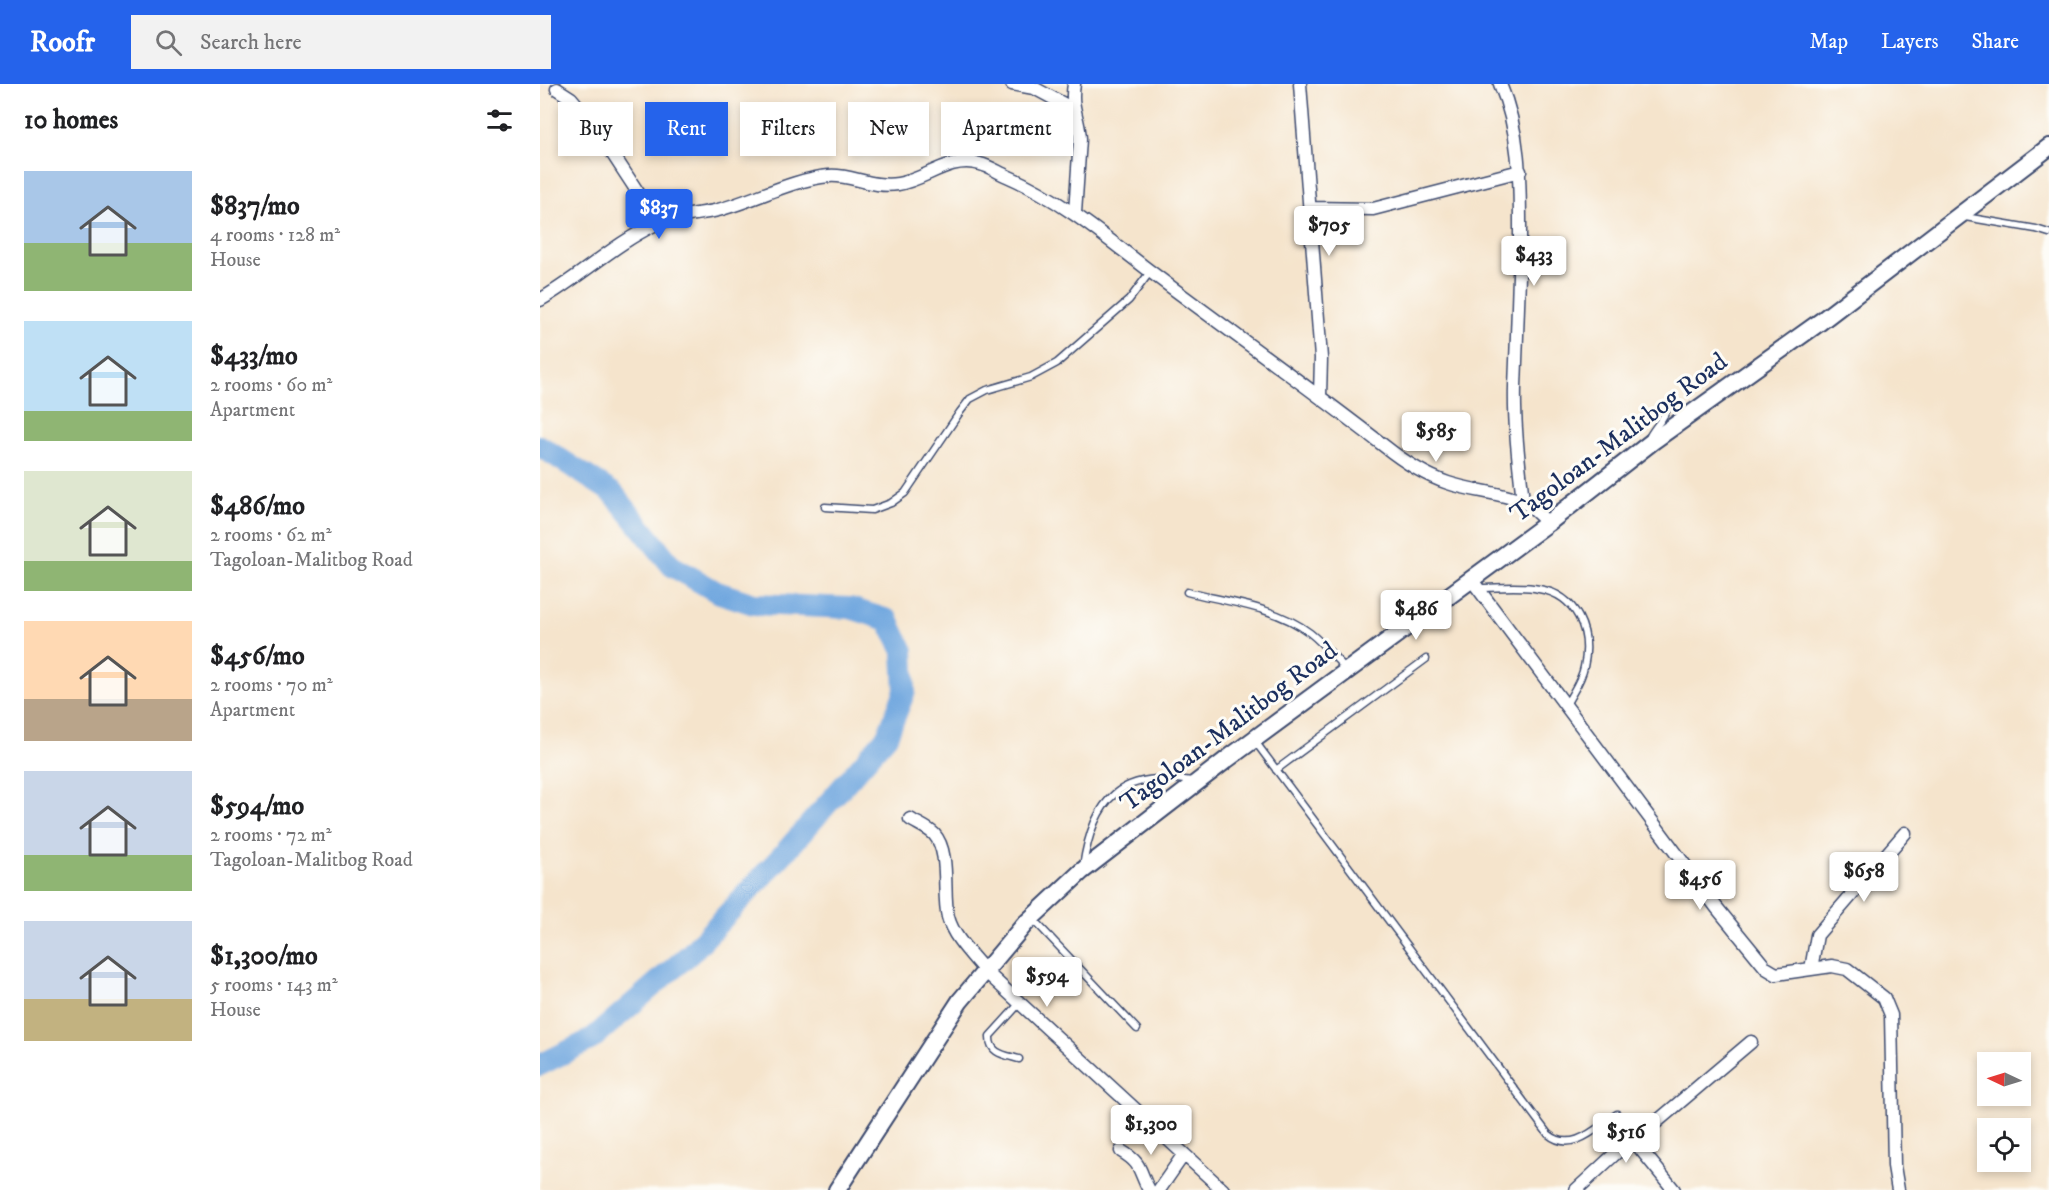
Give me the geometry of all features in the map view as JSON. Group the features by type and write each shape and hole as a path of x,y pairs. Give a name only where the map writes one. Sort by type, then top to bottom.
{"main road":[{"name":"Tagoloan-Malitbog Road","path":"837,1190 960,1001 1031,918 1082,871 1347,670 1475,584 1548,523 1653,441 1820,322 2049,147"}],"street":[{"path":"1012,84 1034,88 1060,102"},
{"path":"1074,84 1073,109 1080,128 1076,213"},
{"path":"1300,84 1321,358 1320,396"},
{"path":"1500,84 1516,131 1520,171 1519,307 1515,390 1523,501"},
{"path":"557,90 571,98 593,124 658,223"},
{"path":"540,300 565,286 587,268 658,223 720,209 782,187 830,176 840,176 867,184 901,184 941,166 963,162 979,163 1026,184 1076,213 1398,457 1428,476 1450,484 1523,501 1548,523"},
{"path":"1310,208 1372,209 1520,171"},
{"path":"1475,584 1717,908 1766,968 1776,974 1832,966 1847,969 1884,998 1891,1015 1893,1041 1891,1070 1894,1189"},
{"path":"910,819 935,835 944,861 948,918 959,938 985,971 1223,1190"},
{"path":"1811,969 1817,934 1905,833"},
{"path":"1576,1190 1616,1153 1634,1141 1751,1042"},
{"path":"1634,1141 1674,1190"},
{"path":"1121,1151 1138,1164 1149,1190"},
{"path":"1159,1190 1184,1154"}],"lane":[{"path":"1958,216 2049,233"},
{"path":"825,507 872,510 891,503 905,493 970,399 987,390 1031,377 1057,363 1129,300 1151,272"},
{"path":"1653,441 1650,436 1665,417 1668,406"},
{"path":"1475,584 1539,588 1558,594 1578,612 1587,642 1584,669 1565,705"},
{"path":"1187,592 1259,609 1286,618 1310,633 1347,670"},
{"path":"1276,770 1426,658"},
{"path":"1254,740 1548,1134 1557,1141 1568,1143 1583,1137 1617,1114"},
{"path":"1082,871 1086,844 1094,820 1108,798 1129,785 1151,778 1198,782"},
{"path":"1031,918 1137,1029"},
{"path":"1019,1059 995,1052 990,1043 990,1036 1020,1003"}],"waterway":[{"path":"540,446 613,493 672,566 717,592 754,604 850,608 888,620 903,651 905,691 887,736 786,851 691,953 592,1039 540,1065"}]}
